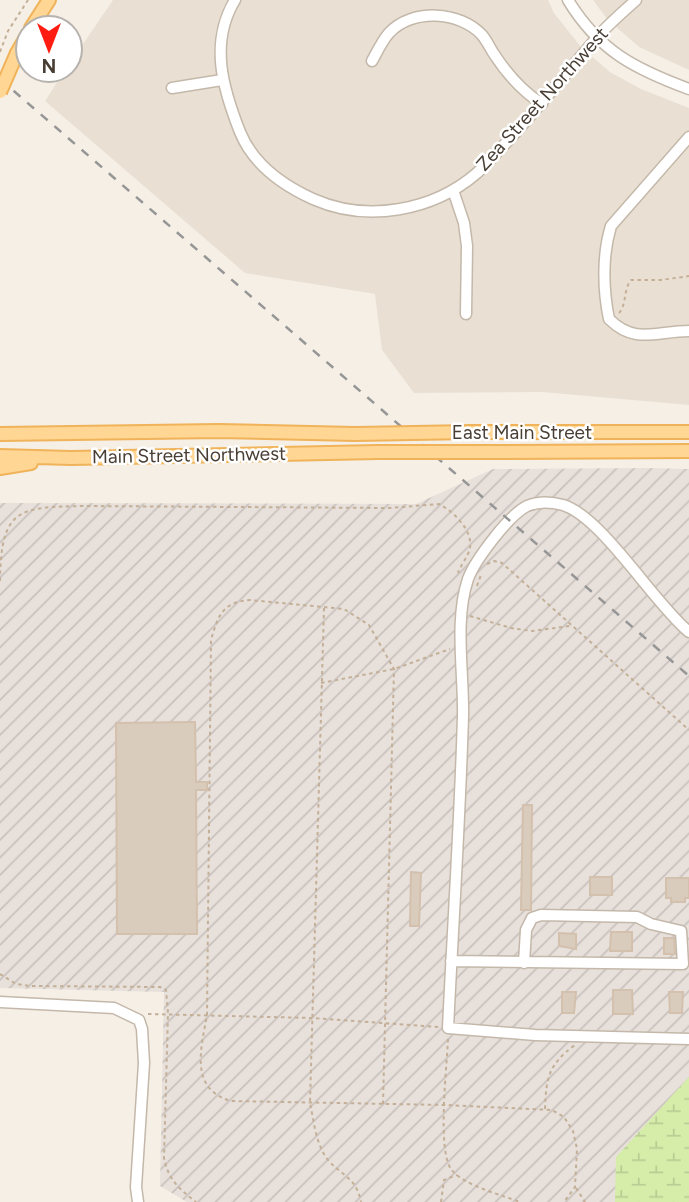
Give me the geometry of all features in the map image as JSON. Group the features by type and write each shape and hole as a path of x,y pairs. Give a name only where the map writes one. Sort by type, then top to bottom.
{"main road":[{"path":"0,92 14,60"},
{"name":"Main Street Northwest","path":"0,434 219,431 355,434"},
{"name":"East Main Street","path":"355,434 689,432"},
{"name":"East Main Street","path":"378,452 689,451"},
{"name":"Main Street Northwest","path":"0,456 378,452"},
{"path":"0,468 46,457"}],"street":[{"name":"Zea Street Northwest","path":"235,0 222,32 222,80 243,139 265,170 293,190 333,206 372,212 413,207 453,190 478,172 542,104 596,38 636,0"},
{"path":"568,0 596,38 625,61 689,89"},
{"path":"372,61 389,33 406,20 420,16 453,19 470,26 482,36 524,92 542,104"},
{"path":"172,88 222,80"},
{"path":"689,137 611,226 606,240 604,268 609,319 620,330 653,336 689,331"},
{"path":"453,190 464,223 467,246 466,314"},
{"path":"689,632 579,512 557,504 536,504 516,513 485,550 467,581 462,613 463,715 448,1028 536,1035 689,1039"},
{"path":"451,961 524,963 683,964 681,930 650,924 637,917 541,915 532,918 526,930 524,963"},
{"path":"0,1002 114,1008 139,1020 144,1063 136,1187 138,1202"}],"path":[{"path":"0,51 8,31 28,0"},
{"path":"609,319 621,312 627,284 631,280 689,276"},
{"path":"0,581 2,545 7,529 16,517 29,509 85,506 389,508 430,503 446,508 466,529 470,547 457,572 467,581 476,587 483,569 488,564 494,561 502,564 689,730"},
{"path":"383,1104 394,669 369,625 344,609 237,601 225,608 216,622 211,640 207,1015 200,1053 207,1086 217,1097 231,1101 552,1110 564,1117 573,1132 577,1149 575,1187 565,1202"},
{"path":"324,607 310,1103 317,1139 328,1159 354,1181 361,1202"},
{"path":"462,613 511,628 532,631 571,626"},
{"path":"321,683 394,669 452,649 462,641"},
{"path":"0,974 16,984 30,986 160,987 166,990 164,1158 167,1171 175,1185 196,1202"},
{"path":"139,1020 149,1013 167,1013 312,1018 448,1028 444,1149 451,1170 465,1181 520,1202"},
{"path":"545,1110 550,1071 560,1056 592,1037"},
{"path":"440,1202 444,1180 458,1175"},
{"path":"575,1187 585,1202"}],"shaded area":[{"path":"113,0 548,0 554,13 581,47 610,72 641,89 689,108 689,405 542,392 414,393 382,350 375,294 245,273 45,101 56,84 84,84 84,42"},
{"path":"593,0 689,0 689,70 639,47 607,19"},
{"path":"493,469 689,469 689,1202 187,1202 160,1186 164,992 0,988 0,503 416,504"}],"green space":[{"path":"689,1077 689,1202 615,1202 616,1157"}],"building":[{"path":"195,722 196,782 207,782 207,790 196,790 197,934 117,934 116,723"},
{"path":"523,805 532,805 531,910 521,910"},
{"path":"411,872 421,873 419,926 410,926"},
{"path":"590,877 612,877 612,895 590,895"},
{"path":"666,878 689,878 689,898 685,898 685,902 671,902 671,898 666,898"},
{"path":"611,932 632,932 632,951 610,951"},
{"path":"559,933 576,934 576,949 559,946"},
{"path":"664,938 674,938 675,954 664,954"},
{"path":"613,990 632,990 633,1014 613,1014"},
{"path":"562,992 576,992 574,1013 562,1013"},
{"path":"669,992 683,992 682,1013 670,1013"}],"railway":[{"path":"0,79 689,676"}]}
